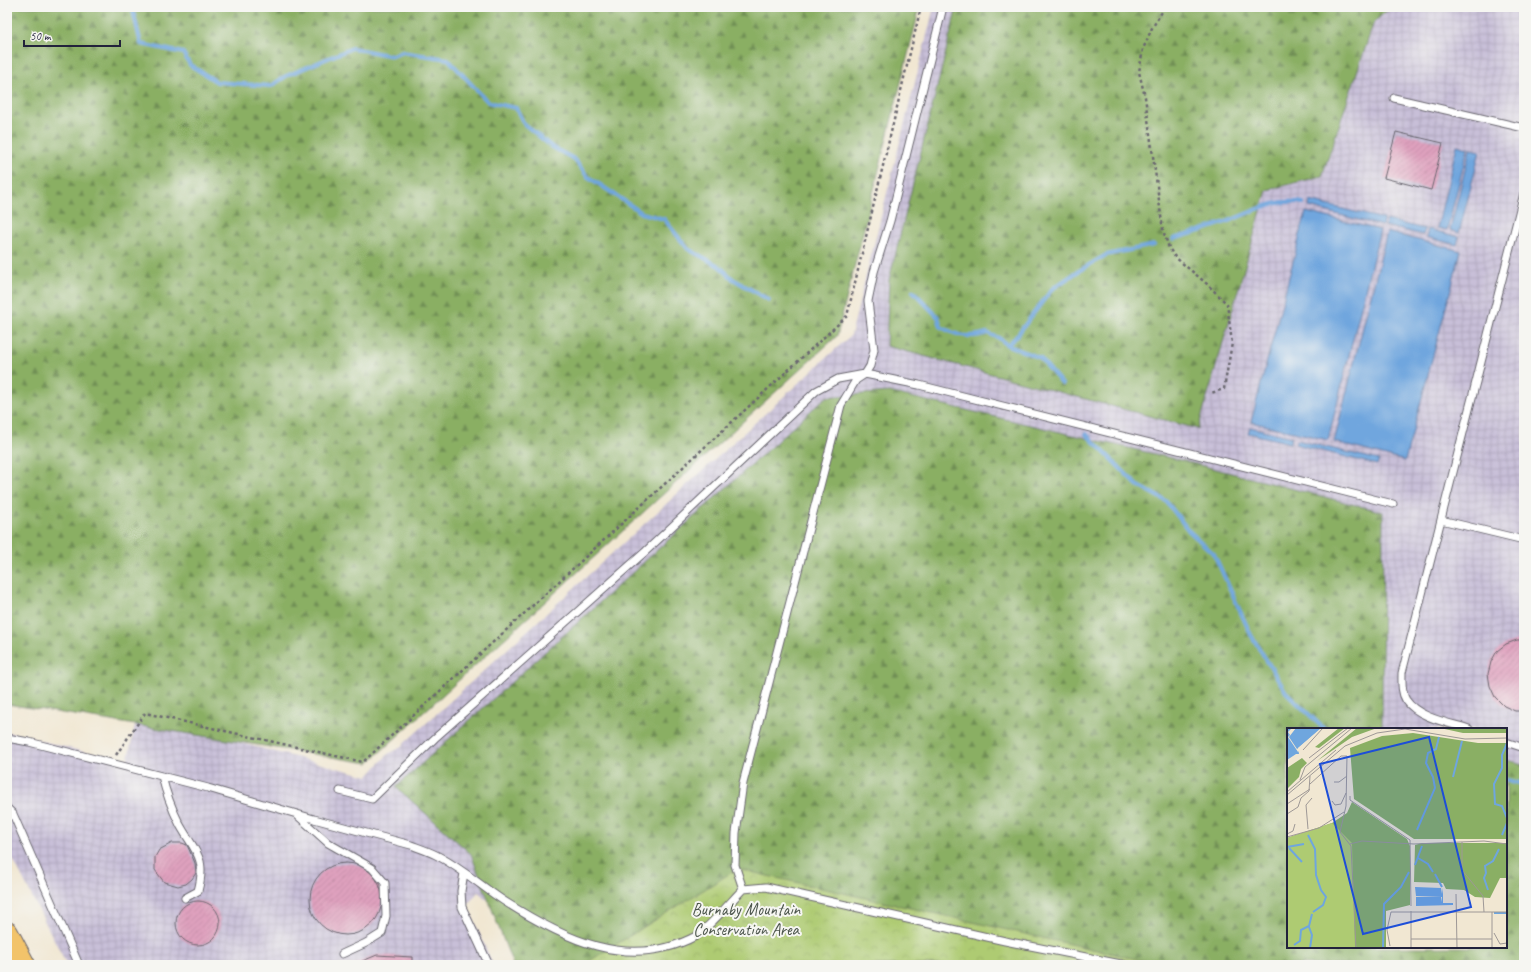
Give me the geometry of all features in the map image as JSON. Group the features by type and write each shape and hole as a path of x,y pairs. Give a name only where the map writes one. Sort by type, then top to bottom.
{"main road":[{"path":"7,933 24,965"}],"lane":[{"path":"742,889 735,865 736,833 743,783 841,405 856,380 864,374 870,366 874,350 868,301 874,272 890,221 943,7"},
{"path":"1394,98 1524,128"},
{"path":"1466,728 1425,714 1412,707 1406,700 1402,689 1402,673 1524,193"},
{"path":"340,791 372,799 435,738 646,551 816,391 838,379 864,374 919,384 1393,504"},
{"path":"1441,520 1524,540"},
{"path":"7,738 29,742 162,776 411,845 436,855 503,900 563,935 586,945 620,952 657,950 697,936 742,889 766,888 1005,941 1126,965"},
{"path":"1507,742 1524,748"},
{"path":"162,776 166,796 181,827 198,852 202,877 198,891 185,898"},
{"path":"7,808 13,814 79,965"},
{"path":"297,814 328,843 372,868 385,883 386,916 382,933 366,943 342,954"},
{"path":"464,873 461,891 462,907 489,965"}],"path":[{"path":"112,760 145,713 362,762 847,316 921,7"},
{"path":"1165,7 1152,28 1143,49 1139,72 1145,97 1163,230 1169,248 1174,257 1207,284 1227,304 1232,344 1224,389 1211,394"}],"shaded area":[{"path":"934,7 1524,7 1524,965 496,907 478,892 467,905 493,965 67,965 7,848 7,732 127,763 136,721 179,727 368,776 388,754 398,749 851,335"}],"green space":[{"path":"7,7 920,7 837,336 368,763 7,704"},
{"path":"957,7 1391,7 1374,22 1322,176 1267,190 1198,429 886,346 889,280"},
{"path":"889,392 1184,461 1383,512 1382,728 1287,728 1287,948 1507,948 1507,760 1524,764 1524,965 513,965 471,854 396,787 826,397"},
{"name":"Burnaby Mountain Conservation Area","path":"737,869 1163,965 583,965"}],"water":[{"path":"1457,145 1468,148 1447,230 1437,228"},
{"path":"1470,149 1480,151 1459,233 1450,230"},
{"path":"1310,201 1384,219 1382,226 1309,207"},
{"path":"1306,212 1380,230 1328,440 1251,422"},
{"path":"1387,220 1425,229 1423,235 1385,226"},
{"path":"1428,229 1459,237 1457,245 1426,237"},
{"path":"1387,232 1461,251 1405,461 1334,442"},
{"path":"1250,427 1292,437 1290,443 1248,433"},
{"path":"1297,440 1379,460 1377,465 1295,444"}],"building":[{"path":"1396,132 1443,143 1431,190 1384,178"},
{"path":"1517,640 1524,640 1524,711 1515,711 1504,706 1495,697 1490,686 1488,674 1491,662 1497,651 1506,644"},
{"path":"172,843 182,843 187,845 195,863 196,873 192,879 186,884 178,886 164,882 155,870 155,857 159,850"},
{"path":"346,863 366,869 376,879 382,899 376,919 366,929 346,935 326,929 316,919 310,899 316,879 326,869"},
{"path":"198,901 210,905 216,911 220,923 216,935 210,941 198,945 186,941 180,935 176,923 180,911 186,905"},
{"path":"377,955 412,957 412,965 353,965"}],"waterway":[{"path":"132,7 141,44 183,53 190,65 217,82 271,86 286,76 352,48 393,56 402,52 448,59 488,102 516,108 524,124 552,147 574,159 587,176 642,213 664,219 688,249 719,266 733,279 769,300"},
{"path":"1173,239 1226,222 1273,204 1283,202 1303,203"},
{"path":"1007,345 1015,338 1052,289 1106,255 1154,245"},
{"path":"913,291 938,317 941,327 953,333 964,336 975,336 987,333 999,338 1007,345 1040,358 1062,384"},
{"path":"1086,434 1137,485 1166,501 1189,531 1214,554 1251,635 1286,692 1323,728"},
{"path":"1507,780 1524,784"}]}
